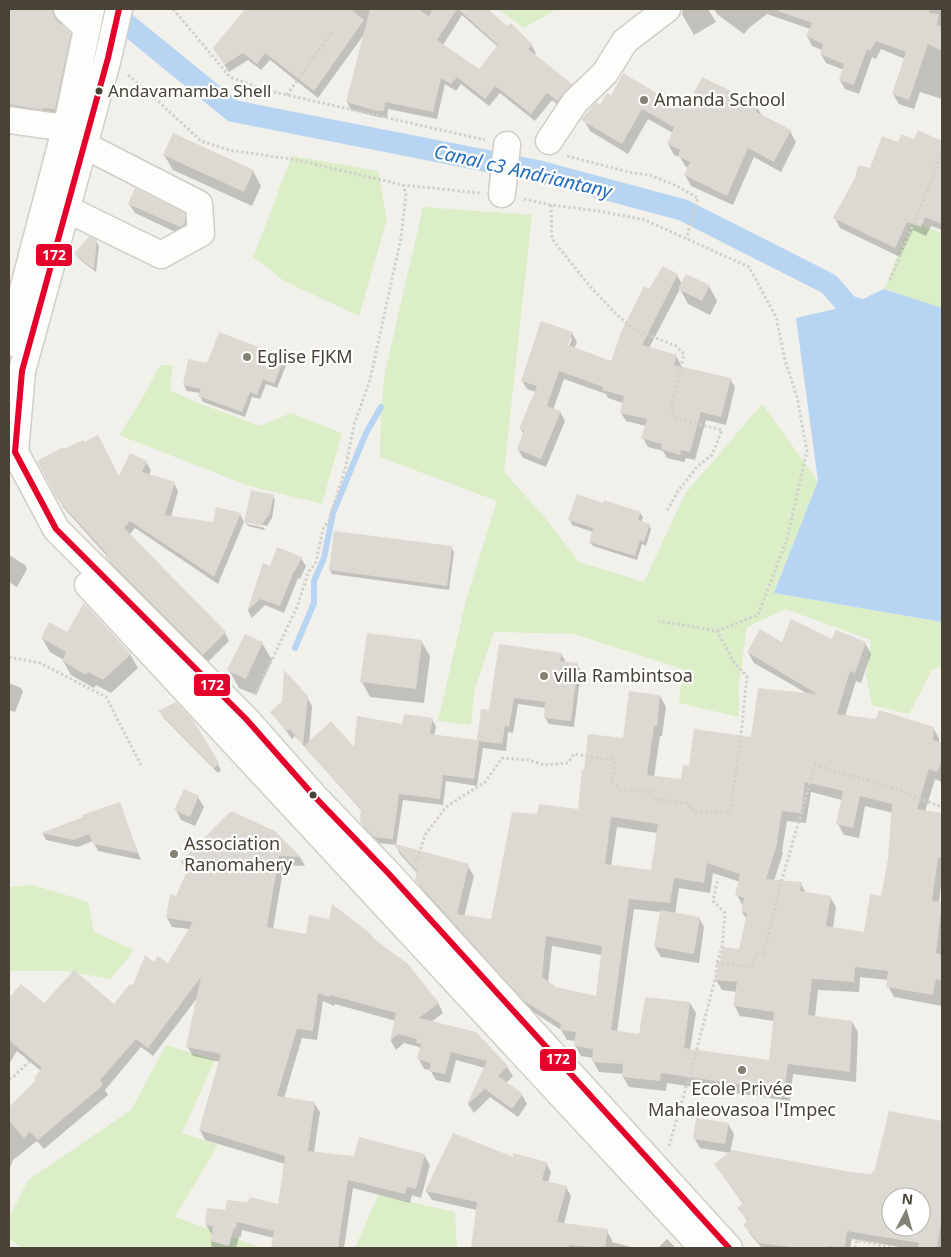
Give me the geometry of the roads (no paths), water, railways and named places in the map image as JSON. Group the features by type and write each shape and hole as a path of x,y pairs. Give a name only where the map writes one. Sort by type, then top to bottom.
{"street":[{"path":"9,343 75,136 109,54 119,9"},
{"path":"556,148 575,102 605,73 626,41 667,9"},
{"path":"84,16 75,136 67,210 22,371 15,452 56,529 246,719 314,796 398,884 729,1248"},
{"path":"9,120 75,136 199,204 201,233 161,255 67,210"},
{"path":"502,194 507,145"},
{"path":"9,465 44,538 703,1248"}],"water":[{"path":"884,289 942,308 942,622 774,593 818,481 796,318 848,306"}],"waterway":[{"name":"Canal c3 Andriantany","path":"108,9 233,111 538,171 683,210 829,284 848,306 877,316"},
{"path":"295,648 314,603 314,581 324,558 333,513 366,433 381,407"}],"place":[{"name":"Andavamamba Shell","path":"99,91"},
{"name":"Amanda School","path":"644,100"},
{"name":"Eglise FJKM","path":"247,357"},
{"name":"villa Rambintsoa","path":"544,676"},
{"name":"Association Ranomahery","path":"174,854"},
{"name":"Ecole Privée Mahaleovasoa l'Impec","path":"742,1070"}]}
